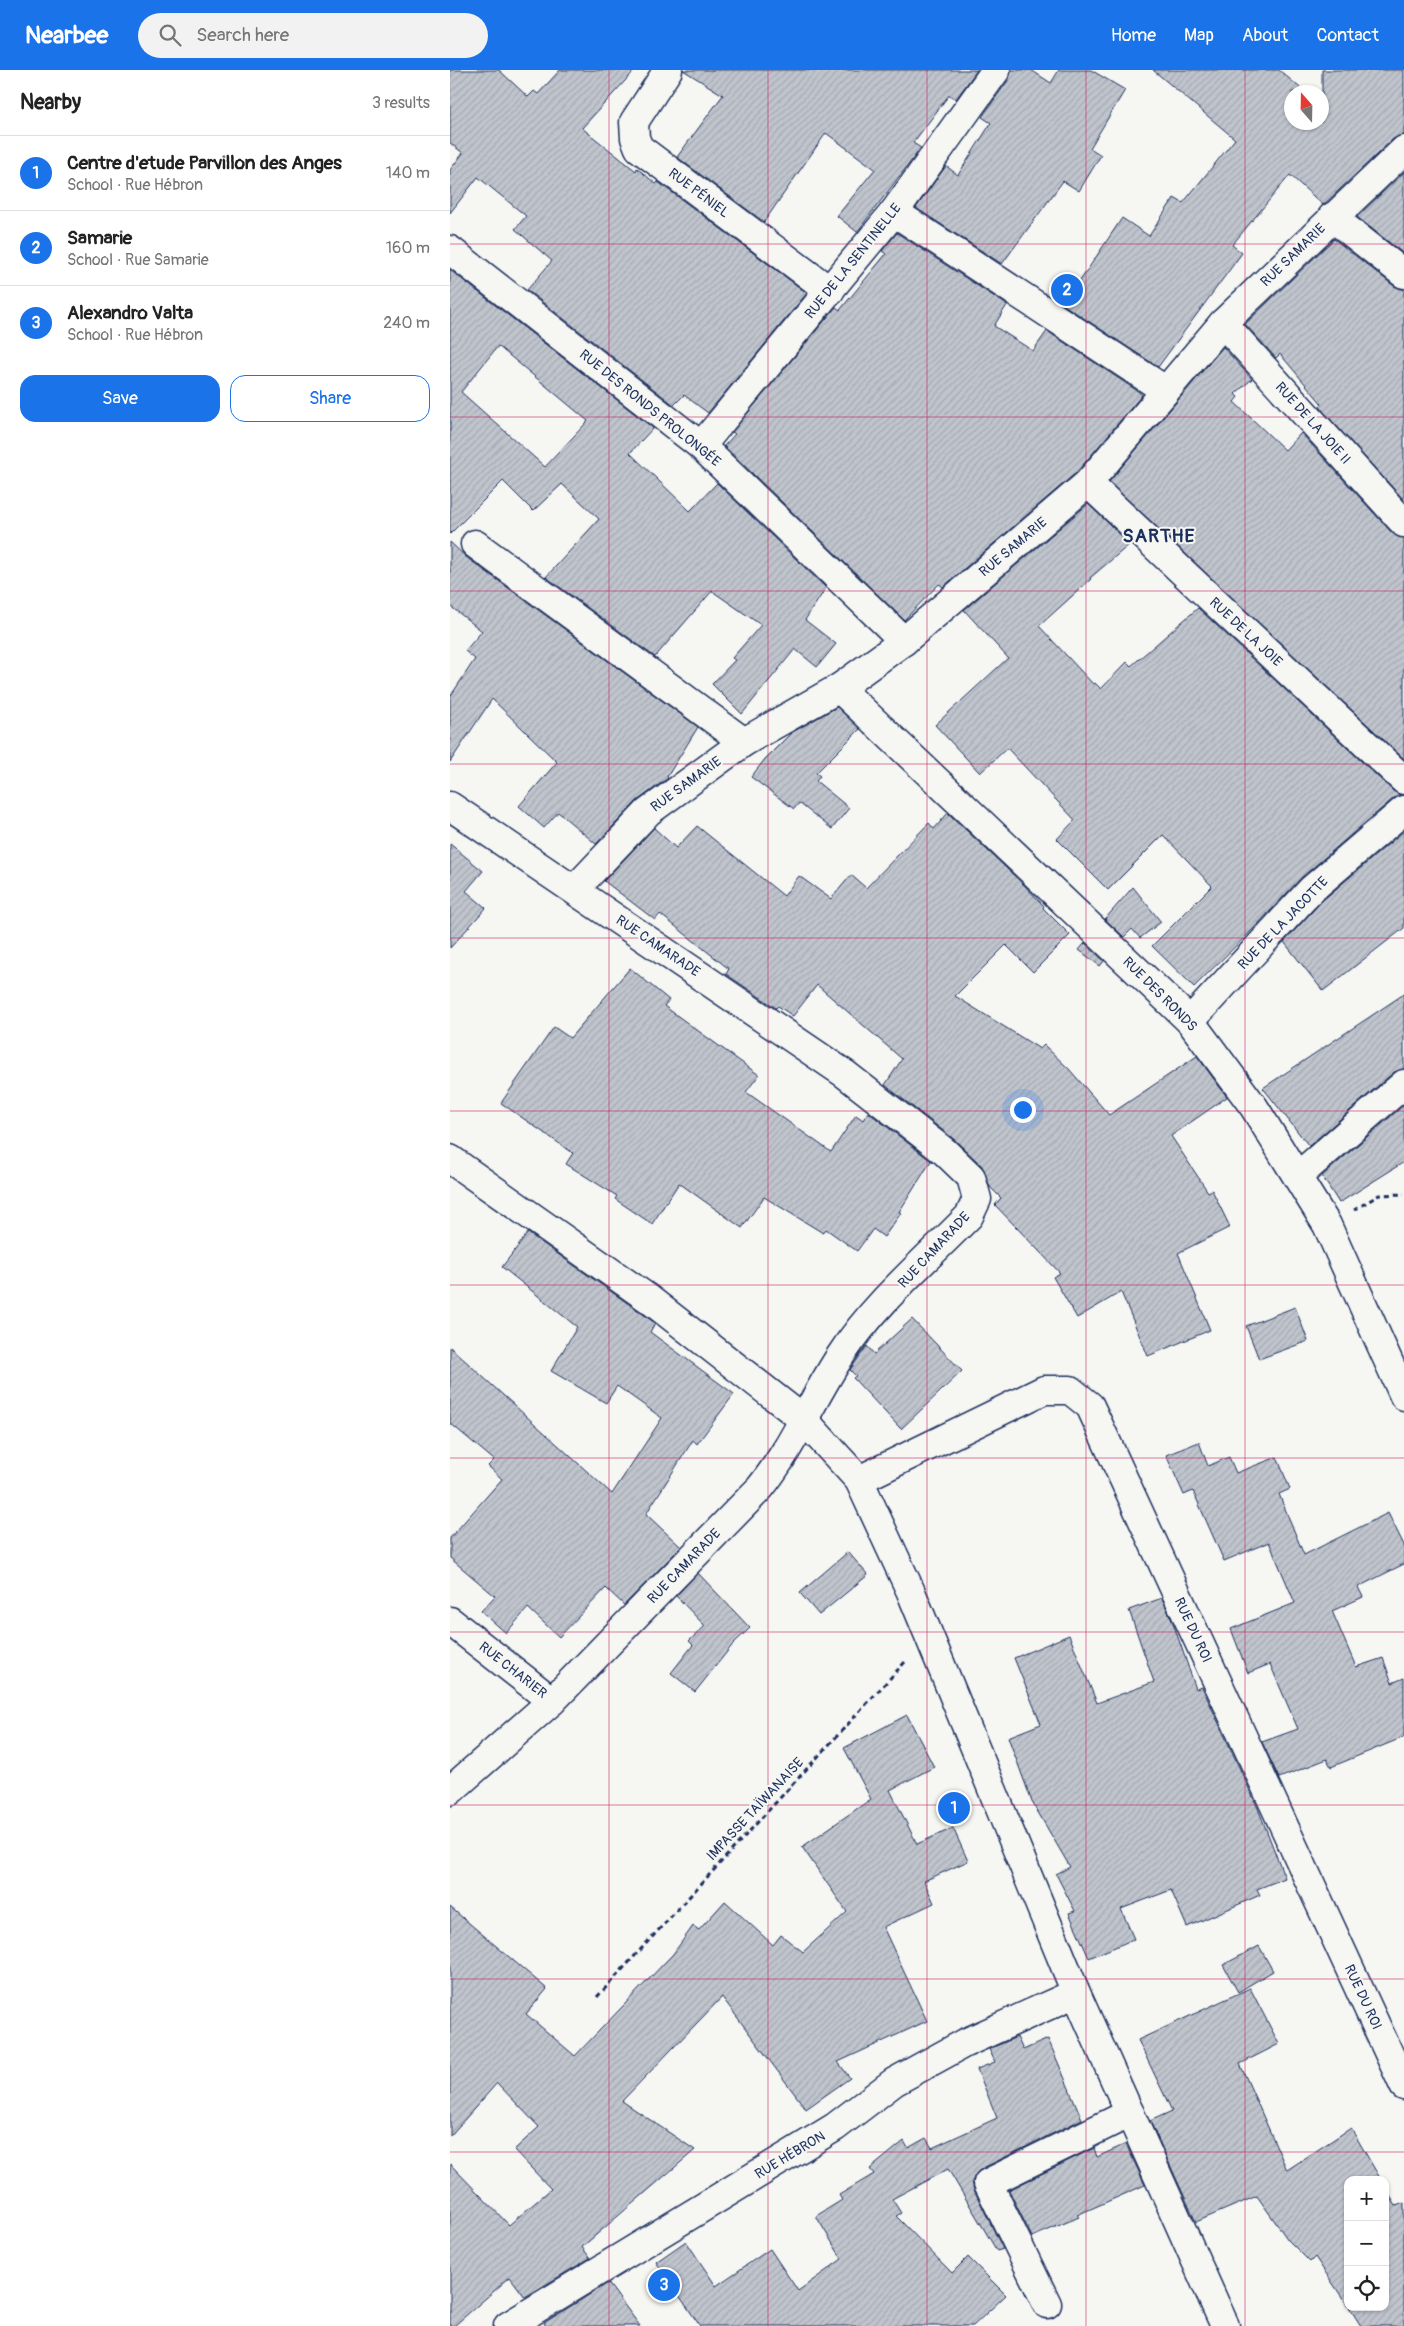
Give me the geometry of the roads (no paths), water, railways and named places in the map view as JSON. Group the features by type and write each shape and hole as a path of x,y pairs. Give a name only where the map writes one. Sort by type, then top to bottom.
{"street":[{"name":"RUE PÉNIEL","path":"668,70 634,122 635,138 639,148 830,291"},
{"name":"RUE DE LA SENTINELLE","path":"701,446 894,212 996,70"},
{"name":"RUE SAMARIE","path":"575,889 648,812 744,742 839,688 904,641 1088,483 1222,323 1404,150"},
{"path":"894,212 1165,390"},
{"path":"1332,217 1404,274"},
{"name":"RUE DES RONDS PROLONGÉE","path":"450,250 701,446 904,641"},
{"name":"RUE DE LA JOIE II","path":"1222,323 1404,523"},
{"name":"RUE DE LA JOIE","path":"1088,483 1404,780"},
{"path":"475,544 744,742"},
{"name":"RUE DES RONDS","path":"839,688 1190,1021 1254,1107 1327,1225 1404,1396"},
{"name":"RUE CAMARADE","path":"450,806 845,1074 945,1152 971,1178 977,1198 969,1216 864,1323 840,1356 780,1464 760,1488 552,1701 450,1792"},
{"name":"RUE DE LA JACOTTE","path":"1190,1021 1312,889 1404,810"},
{"path":"1298,1176 1404,1084"},
{"path":"450,1159 649,1299 804,1420 859,1480 911,1592 1076,1993 1225,2326"},
{"name":"RUE DU ROI","path":"859,1480 1044,1390 1070,1390 1090,1406 1404,2086"},
{"name":"RUE CHARIER","path":"450,1621 552,1701"},
{"name":"RUE HÉBRON","path":"508,2326 835,2127 894,2082 965,2043 1076,1993"},
{"path":"1047,2304 988,2183 1130,2113"}],"place":[{"name":"Samarie","path":"1067,290"},
{"name":"Centre d'etude Parvillon des Anges","path":"954,1808"},
{"name":"Alexandro Valta","path":"664,2285"}],"district":[{"name":"SARTHE","path":"1159,536"}]}
